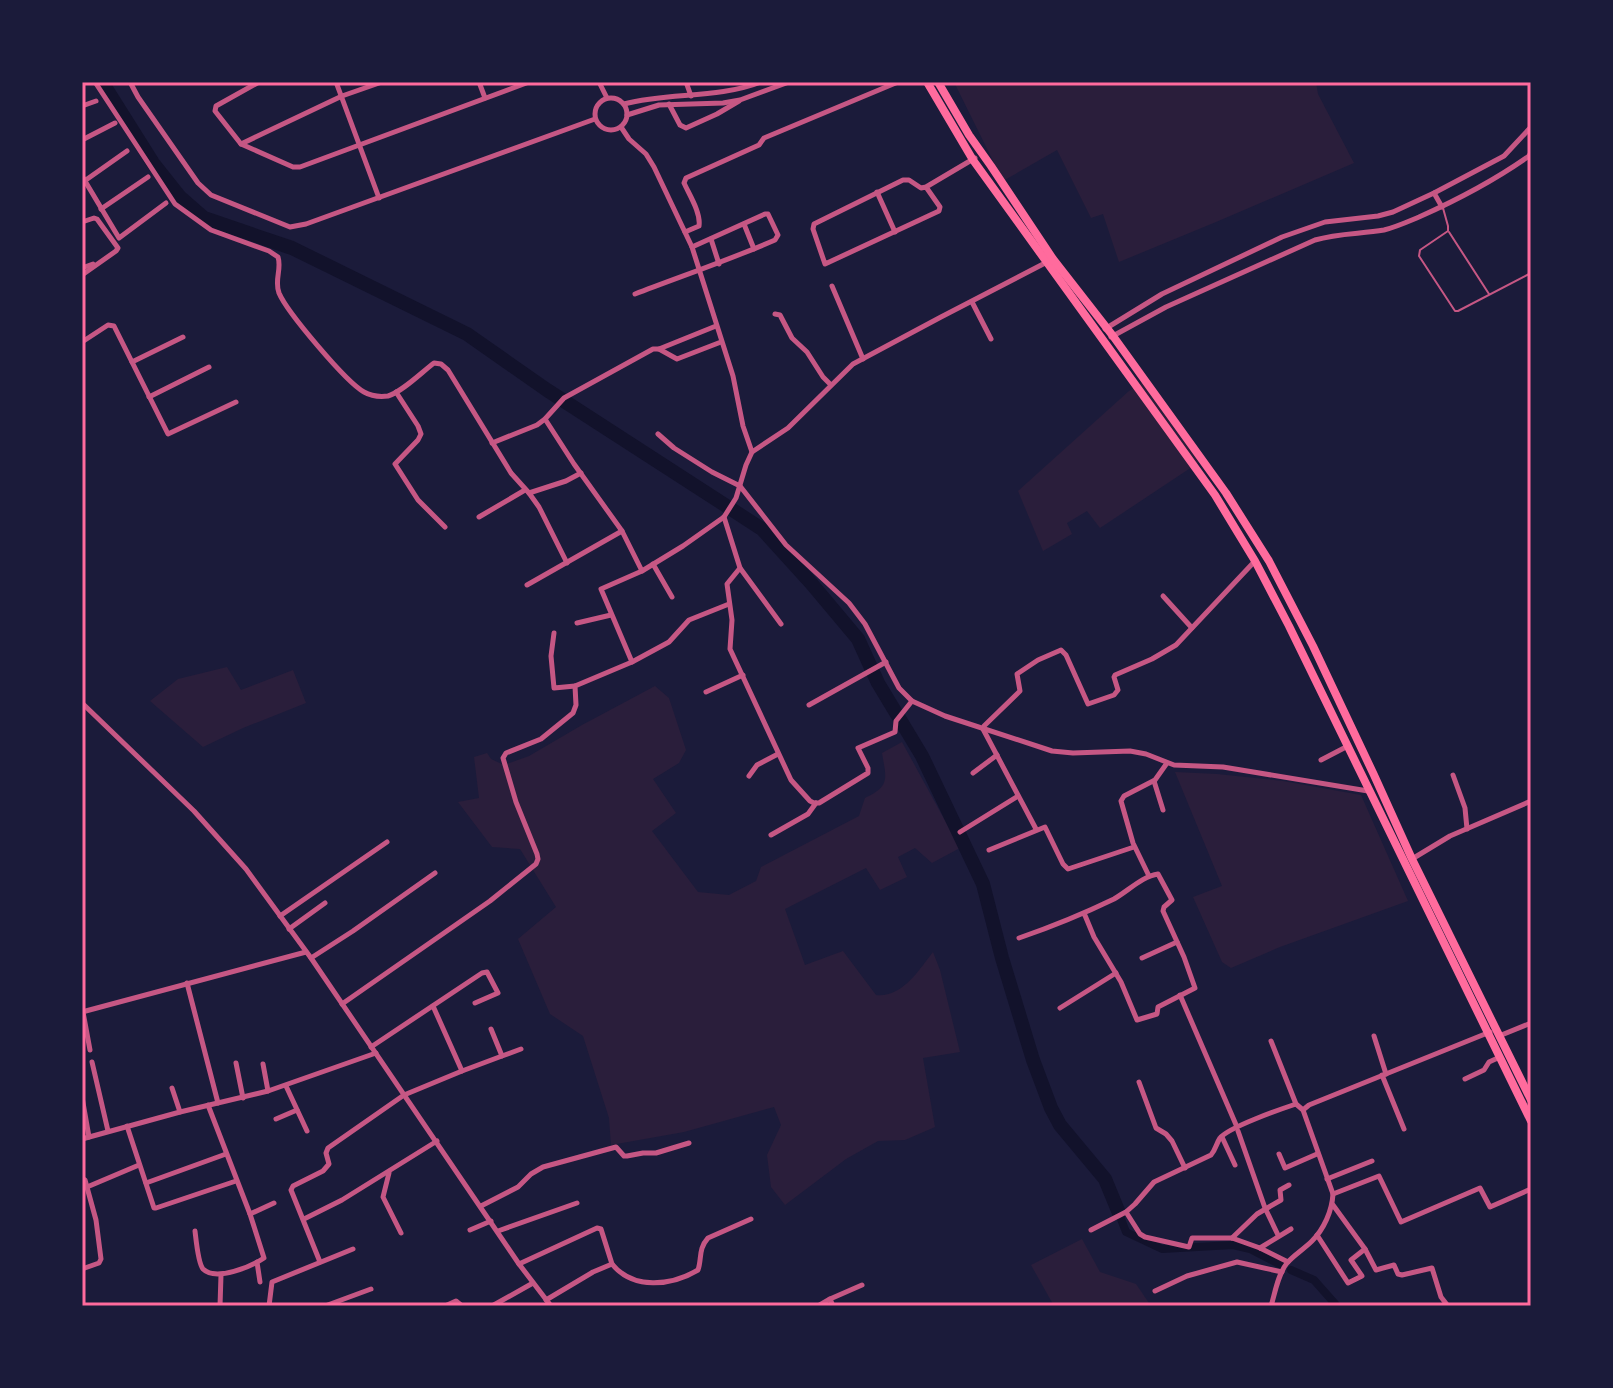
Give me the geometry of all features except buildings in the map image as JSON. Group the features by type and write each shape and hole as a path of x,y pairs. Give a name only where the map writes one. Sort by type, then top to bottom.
{"highway":[{"path":"927,82 973,160 1109,332 1228,497 1269,561 1341,704 1431,908"},
{"path":"938,82 1100,338 1218,502 1255,561 1368,791 1531,1100"},
{"path":"1218,502 1228,497"},
{"path":"1329,709 1341,704"},
{"path":"1494,1035 1500,1057 1531,1121"}],"street":[{"path":"95,82 175,204 211,230 278,257 281,264 277,278 279,292 292,314 357,387 366,393 382,396 396,392 434,363 448,370 516,480 539,507 567,563"},
{"path":"130,82 198,183 211,195 290,227 301,226 595,119"},
{"path":"259,82 215,108 215,111 241,144 293,167 529,82"},
{"path":"336,82 379,198"},
{"path":"241,144 342,96 382,82"},
{"path":"479,82 485,98"},
{"path":"599,82 607,98"},
{"path":"686,82 693,104"},
{"path":"669,104 680,125 686,128 740,100 789,82"},
{"path":"685,232 701,223 684,183 686,178 759,145 764,138 898,82"},
{"path":"624,104 648,98 724,92 757,83"},
{"path":"607,98 616,98 624,104 627,115 621,127 613,130 599,125 595,119 598,103 607,98"},
{"path":"627,115 659,105 740,100"},
{"path":"82,106 96,101"},
{"path":"82,140 115,123"},
{"path":"621,127 654,167 692,247 733,376 743,426 752,452"},
{"path":"1100,338 1162,294 1290,234 1325,222 1393,212 1434,193 1504,156 1530,129"},
{"path":"1100,338 1315,240 1345,233 1382,230 1442,207 1495,178 1530,154 1517,144"},
{"path":"127,151 83,180 119,238 166,203"},
{"path":"926,187 940,207 939,211 825,264 814,224 905,179 921,188 926,187 981,153"},
{"path":"101,209 148,177"},
{"path":"877,192 895,232"},
{"path":"1434,193 1442,207"},
{"path":"635,294 719,264 775,240 778,235 768,214 692,247"},
{"path":"82,222 97,219 117,245 116,251 82,275"},
{"path":"744,224 754,249"},
{"path":"711,239 719,264"},
{"path":"632,662 601,589 642,571 725,515 752,452 781,434 853,364 1050,261"},
{"path":"82,268 98,262"},
{"path":"832,286 863,359"},
{"path":"972,302 991,339"},
{"path":"775,314 780,315 792,338 807,352 831,385"},
{"path":"82,342 108,325 114,326 168,434 236,402"},
{"path":"492,443 528,429 545,419 562,400 653,349 716,326"},
{"path":"132,362 183,337"},
{"path":"659,349 677,359 721,342"},
{"path":"149,397 209,367"},
{"path":"396,392 421,434 395,464 418,500 445,527"},
{"path":"545,419 622,531 642,571"},
{"path":"658,434 674,448 740,486 786,545 849,603 865,624 899,688 912,701 945,716 1052,751 1122,750 1146,754 1174,765 1223,767 1368,791"},
{"path":"479,517 527,491 566,481 581,473"},
{"path":"725,515 740,568 781,624"},
{"path":"527,585 622,531"},
{"path":"983,729 1020,691 1017,674 1058,651 1064,651 1089,705 1117,693 1115,675 1168,650 1255,561"},
{"path":"653,564 672,597"},
{"path":"740,568 727,584 732,620 730,649 793,784 816,803"},
{"path":"1163,596 1192,628"},
{"path":"554,633 551,656 554,688 575,686 632,662 669,642 689,620 729,604"},
{"path":"577,623 611,615"},
{"path":"809,705 886,662"},
{"path":"706,692 743,675"},
{"path":"342,1004 490,901 537,862 537,854 503,760 506,753 541,739 573,713 576,705 575,686"},
{"path":"771,835 809,813 816,803 868,773 858,748 895,732 896,721 912,701"},
{"path":"82,703 232,851 311,958 519,1264 551,1306"},
{"path":"983,729 1036,829"},
{"path":"1321,760 1346,747"},
{"path":"749,776 757,765 778,754"},
{"path":"973,773 997,755"},
{"path":"1149,876 1134,847 1121,799 1154,781 1167,763"},
{"path":"1453,775 1465,808 1467,829"},
{"path":"1154,781 1163,810"},
{"path":"960,832 1018,796"},
{"path":"1412,859 1435,844 1531,801"},
{"path":"989,850 1046,827 1068,869 1134,847"},
{"path":"280,916 387,842"},
{"path":"311,958 435,873"},
{"path":"1019,938 1084,913 1125,893 1156,873 1172,898 1172,902 1162,910 1196,987 1159,1006 1157,1014 1138,1020 1084,913"},
{"path":"289,929 325,903"},
{"path":"1142,958 1177,942"},
{"path":"90,1050 82,1012 306,952"},
{"path":"371,1047 487,972 498,993 475,1003"},
{"path":"1060,1008 1116,973"},
{"path":"187,983 218,1103"},
{"path":"1180,995 1278,1235"},
{"path":"433,1006 462,1071"},
{"path":"1303,1110 1384,1074 1531,1023"},
{"path":"491,1029 502,1056"},
{"path":"1374,1036 1404,1129"},
{"path":"1271,1041 1296,1104 1303,1110 1333,1194 1332,1204 1317,1235 1288,1262 1282,1272 1271,1306"},
{"path":"320,1262 291,1190 293,1186 323,1171 329,1164 328,1148 404,1095 521,1049"},
{"path":"82,1097 85,1138 286,1086 376,1053"},
{"path":"1465,1079 1484,1070 1489,1062 1500,1057"},
{"path":"92,1062 108,1131"},
{"path":"236,1063 243,1098"},
{"path":"263,1064 268,1091"},
{"path":"1139,1082 1156,1128 1172,1141 1185,1168"},
{"path":"286,1086 307,1131"},
{"path":"172,1088 180,1112"},
{"path":"1091,1230 1126,1212 1151,1184 1213,1153 1221,1136 1296,1104"},
{"path":"195,1231 203,1269 221,1275 263,1259 250,1214 208,1105"},
{"path":"276,1119 297,1110"},
{"path":"127,1126 156,1208 236,1181"},
{"path":"1221,1136 1235,1165"},
{"path":"304,1219 342,1200 437,1141"},
{"path":"481,1206 518,1187 531,1174 552,1164 616,1147 627,1156 656,1153 689,1143"},
{"path":"146,1183 226,1154"},
{"path":"1279,1154 1285,1168 1317,1154"},
{"path":"1327,1179 1372,1161"},
{"path":"87,1187 139,1165"},
{"path":"389,1172 383,1197 401,1233"},
{"path":"1333,1194 1379,1176 1401,1222 1480,1188 1489,1207 1531,1189"},
{"path":"82,1178 96,1220 101,1259 99,1263 82,1269"},
{"path":"1232,1238 1265,1208 1281,1200 1280,1190 1289,1185"},
{"path":"250,1214 274,1203"},
{"path":"498,1231 577,1203"},
{"path":"1332,1204 1365,1249 1376,1270 1394,1265 1398,1274 1402,1275 1432,1268 1441,1297 1448,1306"},
{"path":"1126,1212 1145,1237 1190,1243 1192,1238 1232,1238 1288,1262"},
{"path":"519,1264 597,1228 601,1229 612,1264 622,1275 643,1283 667,1281 698,1270 700,1250 708,1238 751,1219"},
{"path":"470,1230 491,1221"},
{"path":"1260,1248 1291,1229"},
{"path":"1317,1235 1348,1283 1362,1276 1351,1260 1365,1249"},
{"path":"269,1306 272,1282 353,1249"},
{"path":"257,1262 260,1282"},
{"path":"1155,1291 1187,1276 1237,1262 1282,1272"},
{"path":"546,1300 612,1264"},
{"path":"220,1306 221,1275"},
{"path":"492,1306 533,1283"},
{"path":"818,1306 831,1303 862,1285"},
{"path":"325,1306 371,1289"},
{"path":"445,1306 456,1301 462,1306"}],"lane":[{"path":"1442,207 1448,231 1490,295"},
{"path":"1448,231 1420,250 1419,256 1455,311 1531,273"}],"shaded area":[{"path":"954,82 1316,82 1318,94 1354,163 1119,262 1103,214 1091,218 1057,150 1003,181"},
{"path":"1143,382 1201,461 1100,528 1087,511 1067,523 1072,534 1043,551 1018,491 1129,391"},
{"path":"227,667 241,690 293,670 306,703 203,747 150,701 178,679"},
{"path":"655,686 669,698 686,750 679,763 653,779 676,813 652,831 698,892 729,895 756,881 761,867 859,816 865,798 879,789 885,780 882,753 902,742 960,848 932,863 915,848 898,857 907,877 880,890 866,868 785,909 805,965 843,951 876,995 885,995 902,987 933,952 960,1052 923,1058 935,1127 905,1140 878,1141 846,1159 785,1205 771,1187 767,1155 781,1125 774,1107 684,1132 611,1145 609,1118 583,1036 550,1014 518,939 556,907 520,849 492,847 458,802 479,798 474,757 487,753 491,759 504,765 529,756"},
{"path":"1175,772 1283,781 1361,795 1408,901 1231,968 1222,962 1193,897 1222,886"},
{"path":"1082,1239 1100,1272 1136,1284 1151,1306 1054,1306 1031,1265"}],"waterway":[{"path":"102,82 153,163 180,197 204,218 292,248 467,334 547,390 762,529 811,583 858,639 878,683 922,756 983,884 1002,958 1051,1108 1060,1125 1105,1179 1119,1213"},
{"path":"1121,1219 1126,1232 1162,1249 1233,1245 1250,1249 1283,1266"},
{"path":"1291,1270 1314,1280 1337,1306"}]}
